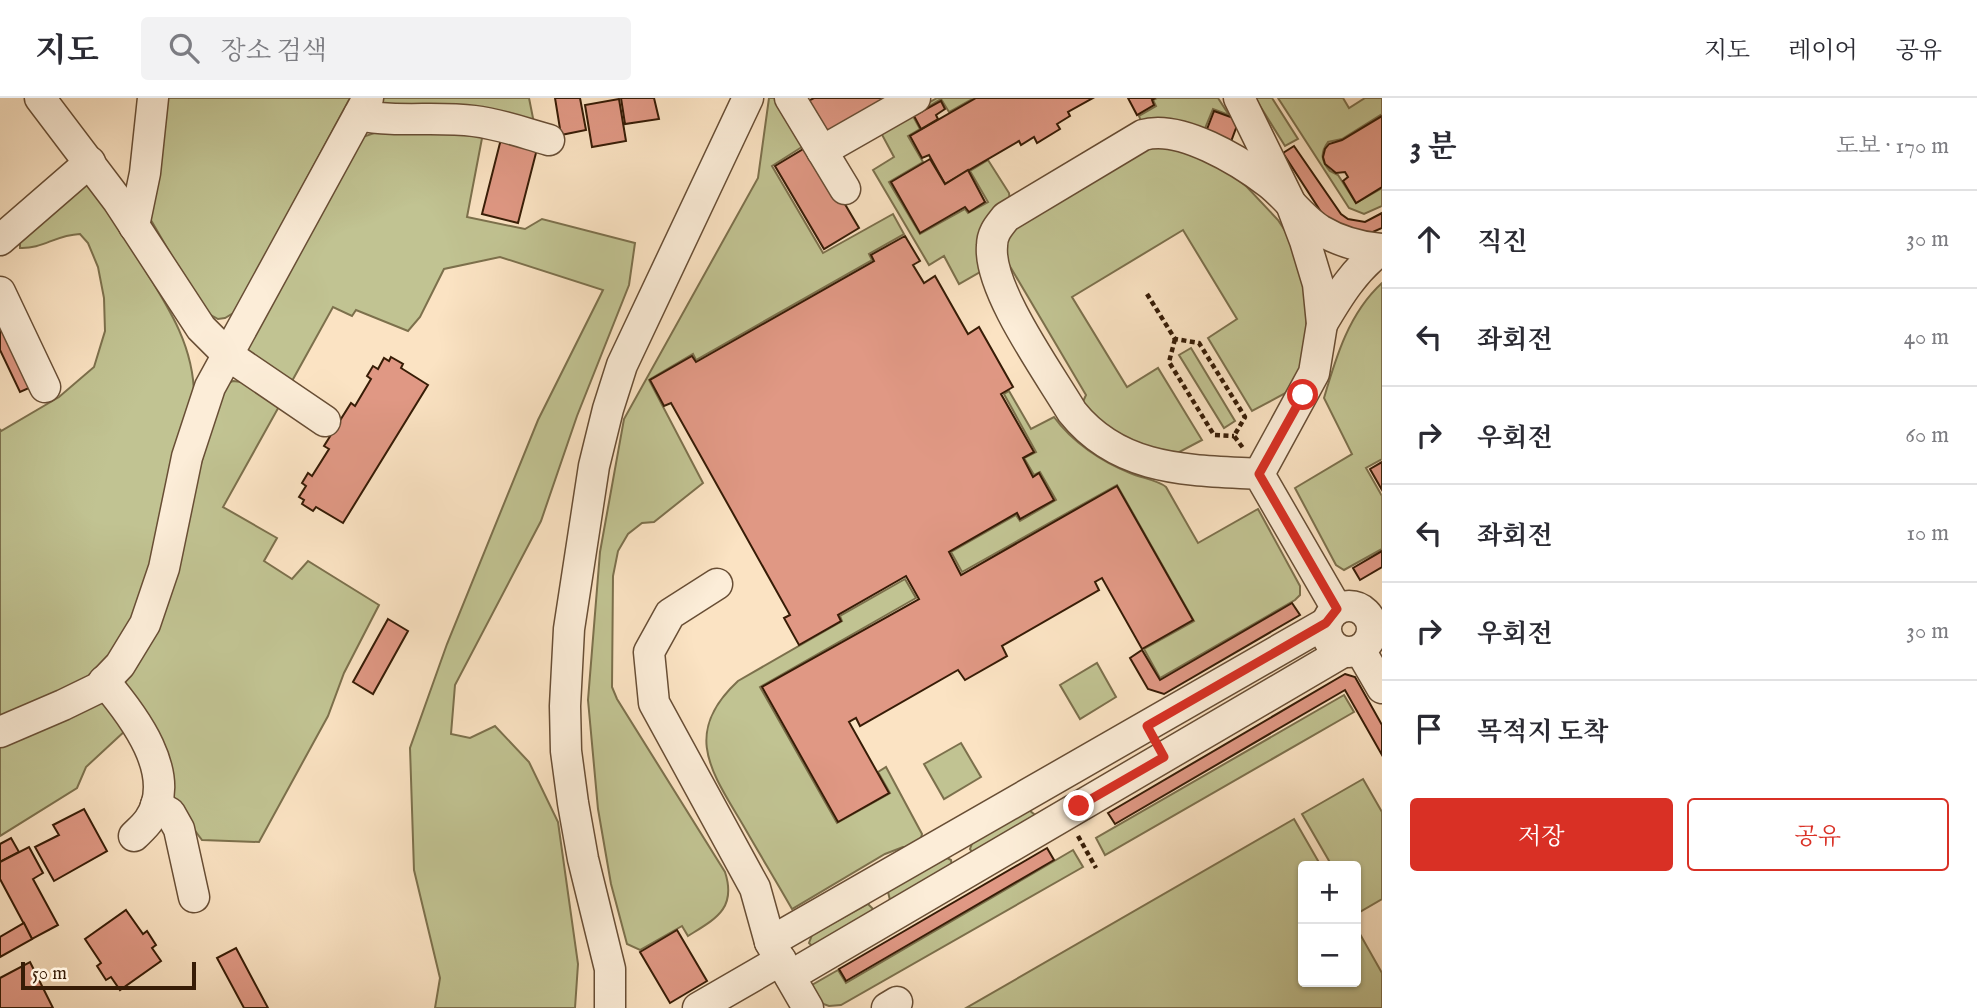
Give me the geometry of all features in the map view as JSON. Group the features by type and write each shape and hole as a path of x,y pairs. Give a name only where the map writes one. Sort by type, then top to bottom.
{"street":[{"path":"40,98 90,162 201,328 228,355 325,421"},
{"path":"134,226 145,173 153,98"},
{"path":"610,1008 610,969 583,859 566,751 565,706 571,615 594,466 622,365 748,98"},
{"path":"790,98 845,189"},
{"path":"822,151 915,98"},
{"path":"1239,98 1291,204 1318,284 1322,324 1314,373 1259,474"},
{"path":"0,732 98,688 120,665 145,624 164,568 187,457 210,387 363,106 397,121 474,121 549,140"},
{"path":"1259,474 1178,470 1159,466 1117,450 1085,428 1072,412 1003,297 991,247 995,230 1006,217 1143,135 1156,131 1174,133 1220,153 1269,183 1319,230 1356,247 1381,249"},
{"path":"0,240 90,162"},
{"path":"1322,324 1355,273 1381,249"},
{"path":"0,292 45,387"},
{"path":"1259,474 1332,616 1328,641 1334,648 1352,651 1382,688"},
{"path":"717,584 670,614 649,652 654,703 755,888 780,959 808,1008"},
{"path":"698,1008 780,959 871,884 1229,679 1332,616 1355,607 1376,614 1371,636 1352,651 1246,708 889,918 780,959"},
{"path":"1229,679 1246,708"},
{"path":"104,681 143,733 158,781 156,805 150,820 134,836"},
{"path":"1147,726 1164,757"},
{"path":"1061,775 1079,806"},
{"path":"1033,792 1051,823"},
{"path":"156,805 170,813 179,829 194,898"},
{"path":"950,839 968,871"},
{"path":"871,884 889,918"}],"path":[{"path":"1147,294 1175,339 1169,362 1214,435 1234,436"},
{"path":"1175,339 1199,342 1245,416"},
{"path":"1085,848 1096,868"}],"green space":[{"path":"157,98 350,98 235,312 225,318 218,319 209,314 197,299 145,210"},
{"path":"381,98 529,98 535,128 380,108"},
{"path":"769,98 781,98 805,145 772,166 823,253 893,214 904,234 869,254 872,260 696,360 693,354 649,380 703,483 654,522 642,523 628,534 618,551 613,576 612,687 725,872 728,895 721,912 698,930 688,936 682,926 640,950 627,944 611,884 598,809 588,700 600,552 624,419 758,178"},
{"path":"937,98 974,98 949,112 941,99 913,116 920,129 908,136 923,162 889,182 920,234 965,209 968,213 988,202 970,171 988,160 1009,193 1010,201 987,268 959,284 944,256 929,265 873,170 894,157 880,131"},
{"path":"1218,98 1229,115 1213,109 1204,131 1175,120 1141,121 1139,116 1156,106 1153,100"},
{"path":"1255,98 1272,98 1298,139 1285,146"},
{"path":"1278,98 1343,98 1349,108 1365,98 1382,98 1382,114 1342,139 1328,142 1323,160 1330,171 1338,175 1356,203 1382,188 1382,206 1364,214 1349,208"},
{"path":"377,132 483,133 467,217 525,229 542,219 635,243 629,285 577,416 541,521 455,685 451,734 470,738 495,726 529,762 558,822 578,964 575,1008 435,1008 440,978 414,870 410,748 447,644 538,420 603,290 500,257 444,269 420,317 408,331 356,310 352,316 333,307 292,381 245,353 357,139"},
{"path":"1163,144 1214,160 1247,187 1278,220 1295,246 1311,319 1299,377 1293,389 1252,411 1208,338 1237,319 1183,230 1072,297 1127,387 1158,368 1202,440 1170,457 1130,444 1081,406 1086,395 1008,263 1006,251 1009,237 1018,222 1152,147"},
{"path":"84,182 96,190 171,313 190,361 194,396 153,564 134,619 113,653 92,675 0,721 0,429 1,431 59,397 94,367 105,331 104,298 98,267 88,243 80,234 20,248 20,235"},
{"path":"1382,283 1382,459 1366,468 1382,496 1382,549 1344,570 1336,565 1295,488 1352,454 1324,398 1352,322"},
{"path":"1191,348 1235,421 1224,428 1179,355"},
{"path":"242,382 281,403 223,507 277,538 264,561 292,579 308,561 379,605 344,673 328,716 259,842 202,840 172,800 117,682 189,508 217,405 228,383"},
{"path":"1009,391 1031,429 1054,417 1070,435 1098,457 1166,487 1198,543 1258,509 1300,586 1300,595 1160,678 1144,649 1194,621 1117,485 962,572 951,552 1016,515 1020,521 1056,500 1040,472 1034,475 1024,458 1036,452 1004,394"},
{"path":"905,579 916,598 760,687 837,823 890,793 878,772 886,767 922,834 920,843 913,848 903,847 885,854 792,909 713,769 707,735 711,718 721,700 738,681 842,621 840,616"},
{"path":"1097,663 1116,697 1080,719 1060,685"},
{"path":"1344,695 1354,712 1105,855 1096,838"},
{"path":"98,701 112,702 127,729 86,767 77,788 0,836 0,741"},
{"path":"961,743 981,777 944,799 924,764"},
{"path":"1363,779 1382,812 1382,899 1361,911 1361,861 1329,861 1302,814"},
{"path":"1029,810 1035,815 1034,820 975,854 972,852 970,849 973,841"},
{"path":"1294,819 1318,861 1298,861 1298,987 1361,987 1361,936 1382,973 1382,1008 966,1008"},
{"path":"1073,850 1083,867 841,1005 829,1006 815,1001 812,985 838,970 846,983"},
{"path":"947,858 951,860 952,867 894,902 890,900 888,892 891,889"},
{"path":"868,904 874,910 812,946 809,943 812,935"}],"building":[{"path":"555,98 580,98 586,130 561,135"},
{"path":"621,98 654,98 659,119 625,124"},
{"path":"814,98 897,98 827,138 806,102"},
{"path":"976,98 1093,98 1068,112 1070,116 1057,124 1060,129 1037,143 1034,137 1021,145 1019,141 945,184 929,155 922,158 910,136"},
{"path":"1128,98 1155,98 1152,100 1154,105 1137,115"},
{"path":"619,99 626,141 592,147 585,105"},
{"path":"941,101 945,109 936,115 938,119 921,129 914,116"},
{"path":"1214,111 1239,120 1229,147 1204,137"},
{"path":"1382,116 1382,187 1356,203 1343,181 1348,177 1345,172 1336,173 1325,164 1325,149 1329,144 1342,140"},
{"path":"501,139 537,149 518,223 482,214"},
{"path":"810,145 859,228 824,249 775,166"},
{"path":"1294,146 1341,214 1348,219 1365,222 1382,213 1382,228 1366,235 1353,235 1323,215 1283,153"},
{"path":"930,159 945,184 968,170 985,202 969,212 965,207 920,233 891,182"},
{"path":"905,236 920,261 913,265 924,283 935,276 968,334 979,327 1013,387 1001,394 1034,452 1023,458 1033,477 1039,473 1054,500 1020,519 1017,513 949,552 961,575 1117,486 1193,620 1142,649 1102,578 1095,582 1099,590 1002,646 1007,656 965,680 958,670 860,726 856,718 849,722 889,793 838,822 762,687 919,599 906,576 838,615 841,621 799,645 784,618 790,615 671,403 664,406 650,380 692,356 696,362 874,261 871,255"},
{"path":"0,305 38,384 20,392 0,350"},
{"path":"391,357 403,364 401,368 428,385 343,523 316,507 313,511 302,504 304,500 299,497 306,486 302,483 308,473 312,476 329,449 324,446 351,403 355,406 371,379 367,376 373,366 378,369 384,358 389,361"},
{"path":"1382,462 1382,490 1370,469"},
{"path":"1382,551 1382,567 1360,580 1353,568"},
{"path":"1292,603 1300,615 1164,694 1148,689 1130,658 1142,650 1160,680"},
{"path":"388,619 408,631 373,694 353,682"},
{"path":"1345,674 1355,677 1382,725 1382,755 1345,690 1115,824 1108,813"},
{"path":"84,809 107,851 54,881 35,847 59,835 53,825"},
{"path":"11,838 19,852 0,862 0,844"},
{"path":"29,847 43,873 33,879 58,925 32,939 0,879 0,862"},
{"path":"1047,848 1054,860 846,981 839,969"},
{"path":"126,910 143,934 147,931 156,945 152,948 161,961 120,990 111,977 106,980 97,966 101,963 85,939"},
{"path":"24,923 32,939 0,957 0,937"},
{"path":"677,930 707,981 670,1003 640,952"},
{"path":"236,948 268,1008 244,1008 217,958"},
{"path":"30,962 53,1008 0,1008 0,978"}],"route":[{"path":"1079,806 1164,757 1147,726 1326,623 1337,609 1259,474 1303,395"}]}
